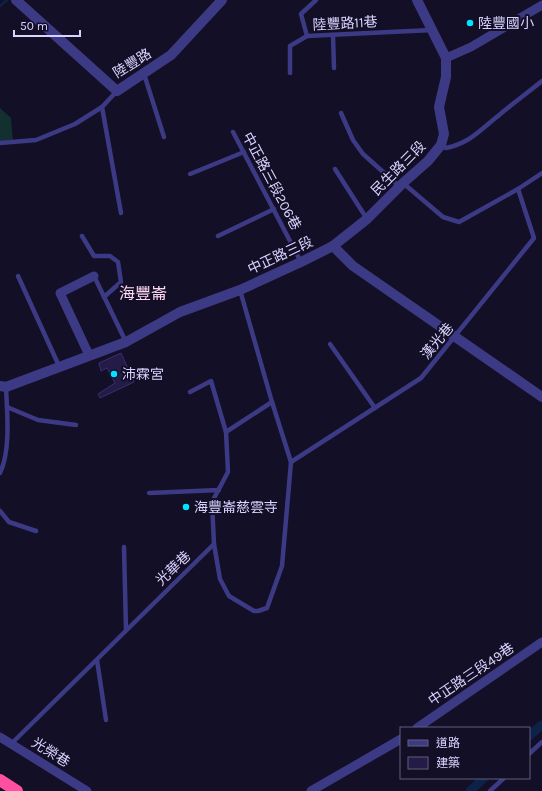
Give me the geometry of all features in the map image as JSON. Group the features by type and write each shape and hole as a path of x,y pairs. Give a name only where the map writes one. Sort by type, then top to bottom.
{"highway":[{"path":"0,780 17,791"}],"street":[{"name":"陸豐路","path":"16,0 117,91 171,55 222,0"},
{"path":"417,0 446,58 471,47 542,5"},
{"name":"民生路三段","path":"333,246 367,219 401,185 428,161 441,145 444,134 439,106 446,77 446,58"},
{"name":"中正路三段","path":"3,386 126,342 180,312 240,290 333,246 353,266 542,397"},
{"path":"89,355 60,293 94,276"},
{"name":"中正路三段49巷","path":"418,727 542,642"},
{"name":"光榮巷","path":"0,737 87,791"},
{"path":"311,791 400,740"}],"lane":[{"path":"307,36 301,14 316,0"},
{"name":"陸豐路11巷","path":"290,73 290,46 307,36 432,30"},
{"path":"333,35 334,68"},
{"path":"144,73 164,137"},
{"path":"441,145 446,148 454,147 476,135 496,117 542,81"},
{"path":"0,143 36,140 75,124 102,107 117,91"},
{"path":"102,107 121,213"},
{"path":"341,113 353,140 363,154 444,218 459,222 518,189 542,173"},
{"name":"中正路三段206巷","path":"233,132 301,262"},
{"path":"190,174 244,152"},
{"path":"335,169 367,219"},
{"name":"漢光巷","path":"291,462 420,378 455,337 534,238 518,189"},
{"path":"218,236 274,209"},
{"path":"82,236 94,256 110,256 118,262 121,282 104,297"},
{"path":"18,276 59,366"},
{"path":"94,276 126,342"},
{"path":"190,392 211,381 226,432 228,472 212,502 214,544 220,579 229,596 258,612 267,608 282,566 291,462 240,290"},
{"path":"330,344 374,408"},
{"path":"0,473 3,467 8,436 7,407 3,386"},
{"path":"226,432 272,402"},
{"path":"7,407 38,420 76,425"},
{"path":"149,493 219,490"},
{"path":"0,512 8,522 36,531"},
{"name":"光華巷","path":"11,744 214,544"},
{"path":"124,547 126,630"},
{"path":"97,660 106,720"},
{"path":"530,753 542,742"},
{"path":"490,791 503,779"}],"green space":[{"path":"0,108 11,118 13,142 0,143"}],"building":[{"name":"沛霖宮","path":"121,353 134,382 100,398 98,394 115,383 107,368 101,371 99,363"}],"waterway":[{"path":"0,6 7,0"},
{"path":"530,735 542,725"},
{"path":"470,791 483,779"}],"place":[{"name":"陸豐國小","path":"470,23"},
{"name":"沛霖宮","path":"114,374"},
{"name":"海豐崙慈雲寺","path":"186,507"}],"district":[{"name":"海豐崙","path":"143,293"}]}
